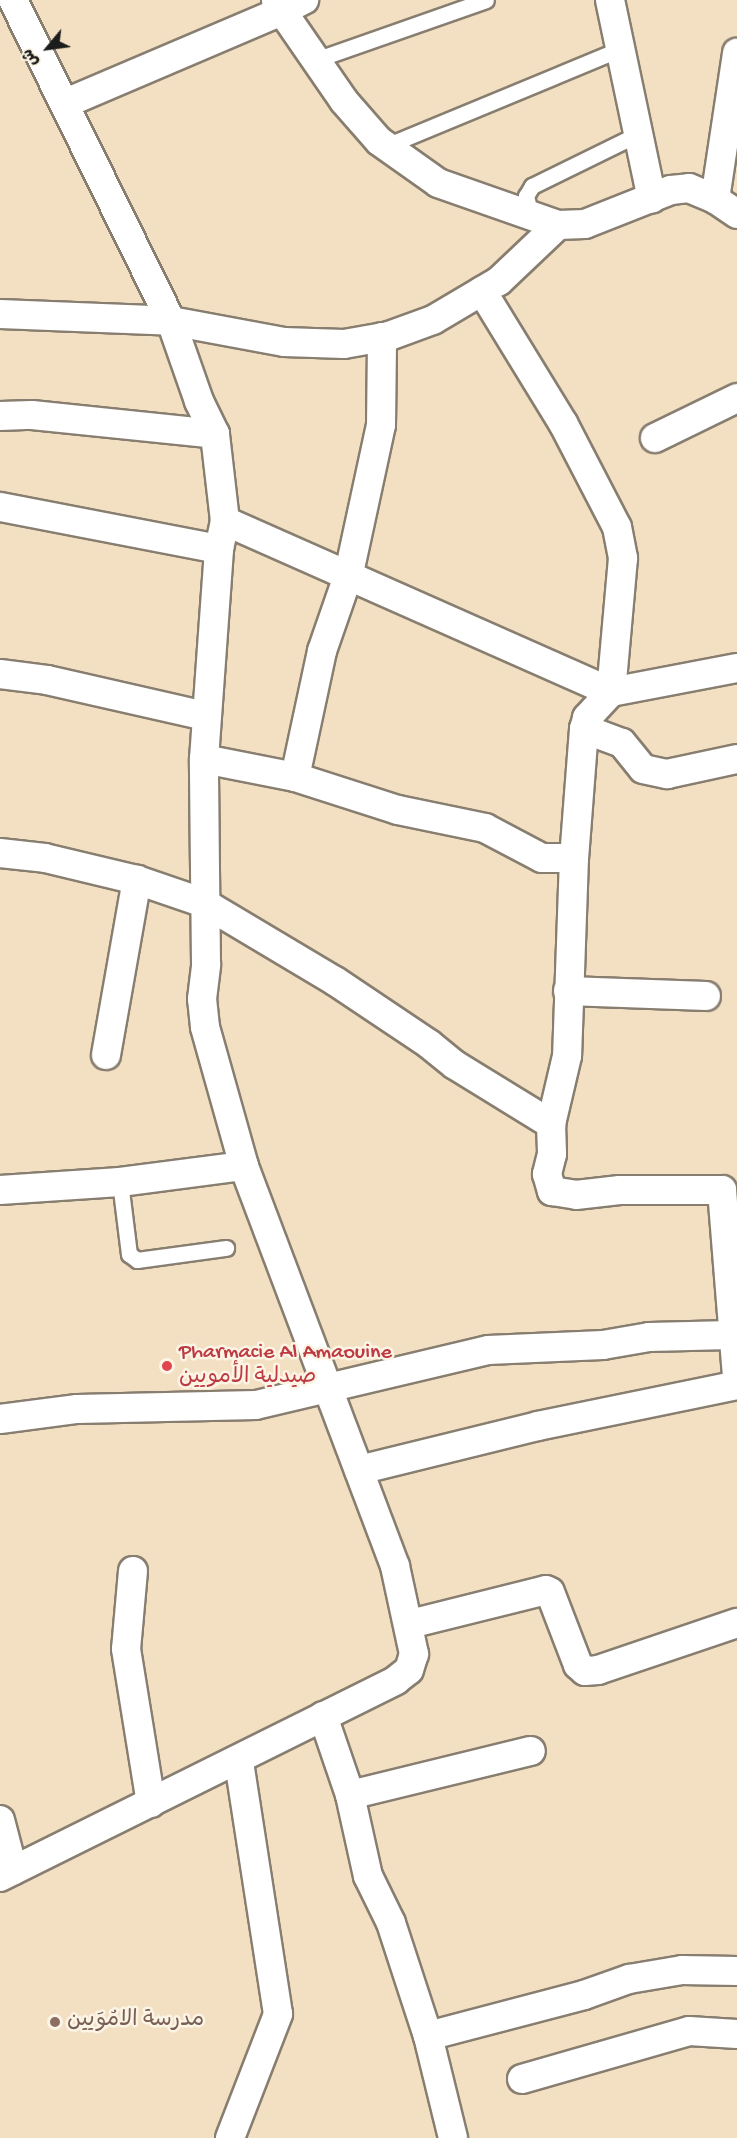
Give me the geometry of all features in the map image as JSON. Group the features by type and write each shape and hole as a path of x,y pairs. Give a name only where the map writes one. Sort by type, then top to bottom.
{"street":[{"path":"0,1820 6,1874 239,1761 396,1680 409,1670 414,1654 410,1624 395,1566 331,1390 244,1166 206,1027 202,999 204,759 219,549 225,520 215,434 199,401 171,321 66,103 13,0"},
{"path":"610,0 652,199"},
{"path":"66,103 287,4 315,60 344,101 386,146 438,183 558,225 585,224 671,190 689,188 726,206 737,53"},
{"path":"0,314 171,321 284,342 344,344 382,338 433,320 499,281 558,225"},
{"path":"482,291 563,423 617,527 623,558 611,692 587,718 584,729 574,858 567,1056 551,1124 552,1154 547,1174 552,1191 576,1195 620,1190 729,1192 733,1262 731,1335 737,1376"},
{"path":"296,777 322,651 349,573 381,425 382,338"},
{"path":"655,438 737,398"},
{"path":"0,416 32,415 215,434"},
{"path":"0,507 219,549"},
{"path":"225,520 349,573 611,692 737,668"},
{"path":"0,674 47,680 206,716"},
{"path":"584,729 622,743 643,769 659,772 737,759"},
{"path":"204,759 296,777 398,810 485,828 543,858 574,858"},
{"path":"0,853 45,858 137,880 204,903 335,981 429,1044 454,1065 551,1124"},
{"path":"106,1055 137,880"},
{"path":"568,991 706,996"},
{"path":"0,1190 120,1182 244,1166"},
{"path":"0,1419 77,1409 256,1405 331,1390 488,1350 603,1345 649,1337 731,1335"},
{"path":"359,1470 538,1426 737,1385"},
{"path":"133,1571 126,1649 151,1803"},
{"path":"410,1624 546,1590 550,1592 578,1665 585,1671 598,1670 737,1623"},
{"path":"323,1716 350,1795 368,1876 391,1923 428,2036 453,2138"},
{"path":"350,1795 531,1751"},
{"path":"230,2138 278,2014 239,1761"},
{"path":"428,2036 584,1995 629,1979 682,1970 737,1971"},
{"path":"522,2079 689,2031 737,2034"}],"lane":[{"path":"315,60 442,7 486,0"},
{"path":"386,146 620,49"},
{"path":"531,216 526,196 532,186 638,134"},
{"path":"120,1182 129,1254 137,1260 226,1248"}],"place":[{"name":"Pharmacie Al Amaouine صيدلية الأمويين","path":"167,1366"},
{"name":"مدرسة الامُوَيين","path":"55,2022"}]}
